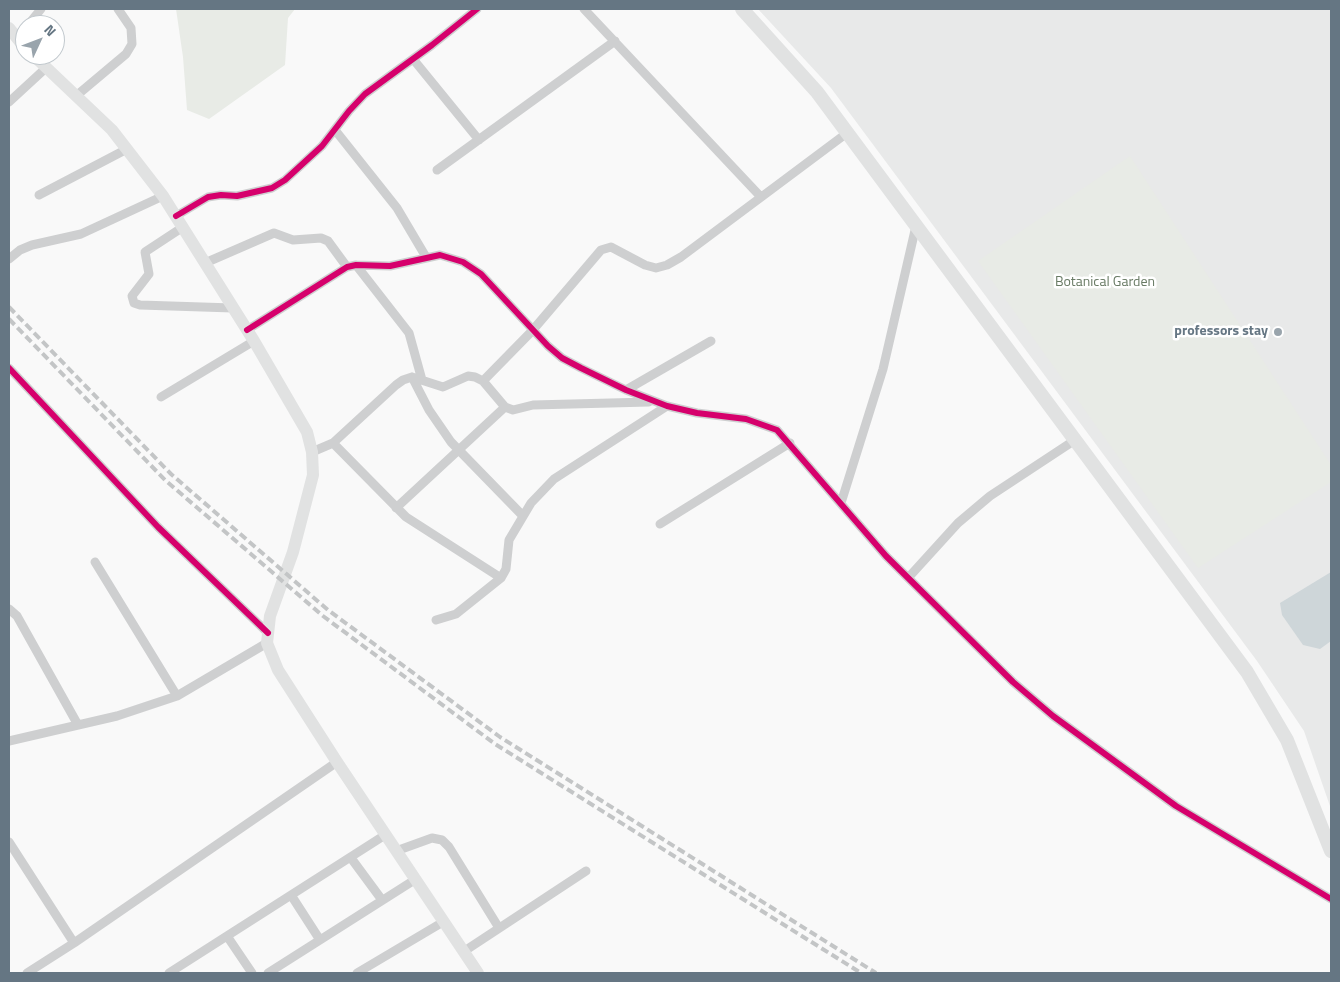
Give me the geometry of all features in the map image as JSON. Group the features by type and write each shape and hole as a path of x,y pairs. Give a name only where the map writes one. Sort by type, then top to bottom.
{"main road":[{"path":"742,9 817,92 1247,672 1287,740 1331,851"},
{"path":"45,65 112,130 163,196 254,341 307,432 312,452 313,475 293,552 270,616 268,638 278,670 385,835 478,973"}],"street":[{"path":"76,96 126,54 132,44 131,28 118,9"},
{"path":"233,308 140,305 134,303 132,296 149,274 145,252 208,197 237,196 272,188 305,164 365,94 477,9"},
{"path":"584,9 760,196"},
{"path":"437,170 614,42"},
{"path":"413,59 479,140"},
{"path":"9,102 47,67"},
{"path":"335,130 397,208 426,256"},
{"path":"483,381 532,331 601,250 611,248 645,265 656,268 667,265 681,257 760,196 847,133"},
{"path":"39,194 127,149"},
{"path":"9,258 20,250 32,246 81,234 163,196"},
{"path":"841,503 883,369 916,226"},
{"path":"205,264 274,233 293,240 321,238 328,241 409,333 422,380"},
{"path":"247,330 351,266 390,266 440,254 452,257 481,274 532,331 562,358 654,402 762,423 777,430 886,556 1013,682 1073,732 1176,806 1331,899"},
{"path":"161,397 254,341"},
{"path":"626,390 711,341"},
{"path":"9,368 164,534 268,638 177,696 117,716 9,741"},
{"path":"312,452 333,443 396,385 412,377 443,387 468,376 483,381 505,408 513,410 532,405 654,402"},
{"path":"412,377 429,410 458,450 523,516"},
{"path":"436,620 449,617 465,608 501,578 506,569 509,540 531,503 554,479 667,406"},
{"path":"396,508 505,408"},
{"path":"908,578 958,523 990,496 1075,440"},
{"path":"333,443 396,508 422,529 501,578"},
{"path":"660,524 790,443"},
{"path":"95,562 177,696"},
{"path":"9,609 17,616 78,725"},
{"path":"27,973 74,943 337,762"},
{"path":"169,973 385,835"},
{"path":"396,851 432,838 442,840 449,847 499,928"},
{"path":"9,842 74,943"},
{"path":"351,858 382,900"},
{"path":"463,952 586,871"},
{"path":"268,973 416,879"},
{"path":"291,896 320,940"},
{"path":"357,973 443,922"},
{"path":"227,936 252,973"}],"shaded area":[{"path":"758,9 1331,9 1331,809 1304,731 1257,661 831,88"},
{"path":"1331,572 1331,641 1320,649 1303,645 1282,615 1280,603"}],"green space":[{"path":"176,9 295,9 288,18 285,65 209,119 187,110 183,57"},
{"name":"Botanical Garden","path":"1130,156 1331,465 1331,482 1198,568 978,261"}],"railway":[{"path":"9,307 171,474 328,610 500,737 876,973"},
{"path":"9,319 165,480 323,616 495,744 861,973"}],"cycle path":[{"path":"176,216 208,197 221,195 237,196 272,188 285,180 322,146 365,94 477,9"},
{"path":"247,330 347,267 356,265 390,266 440,255 463,262 481,274 548,346 562,358 626,390 667,406 697,413 746,419 777,430 886,556 1013,682 1053,716 1176,806 1331,899"},
{"path":"9,368 158,527 268,633"}],"place":[{"name":"professors stay","path":"1278,332"}]}
